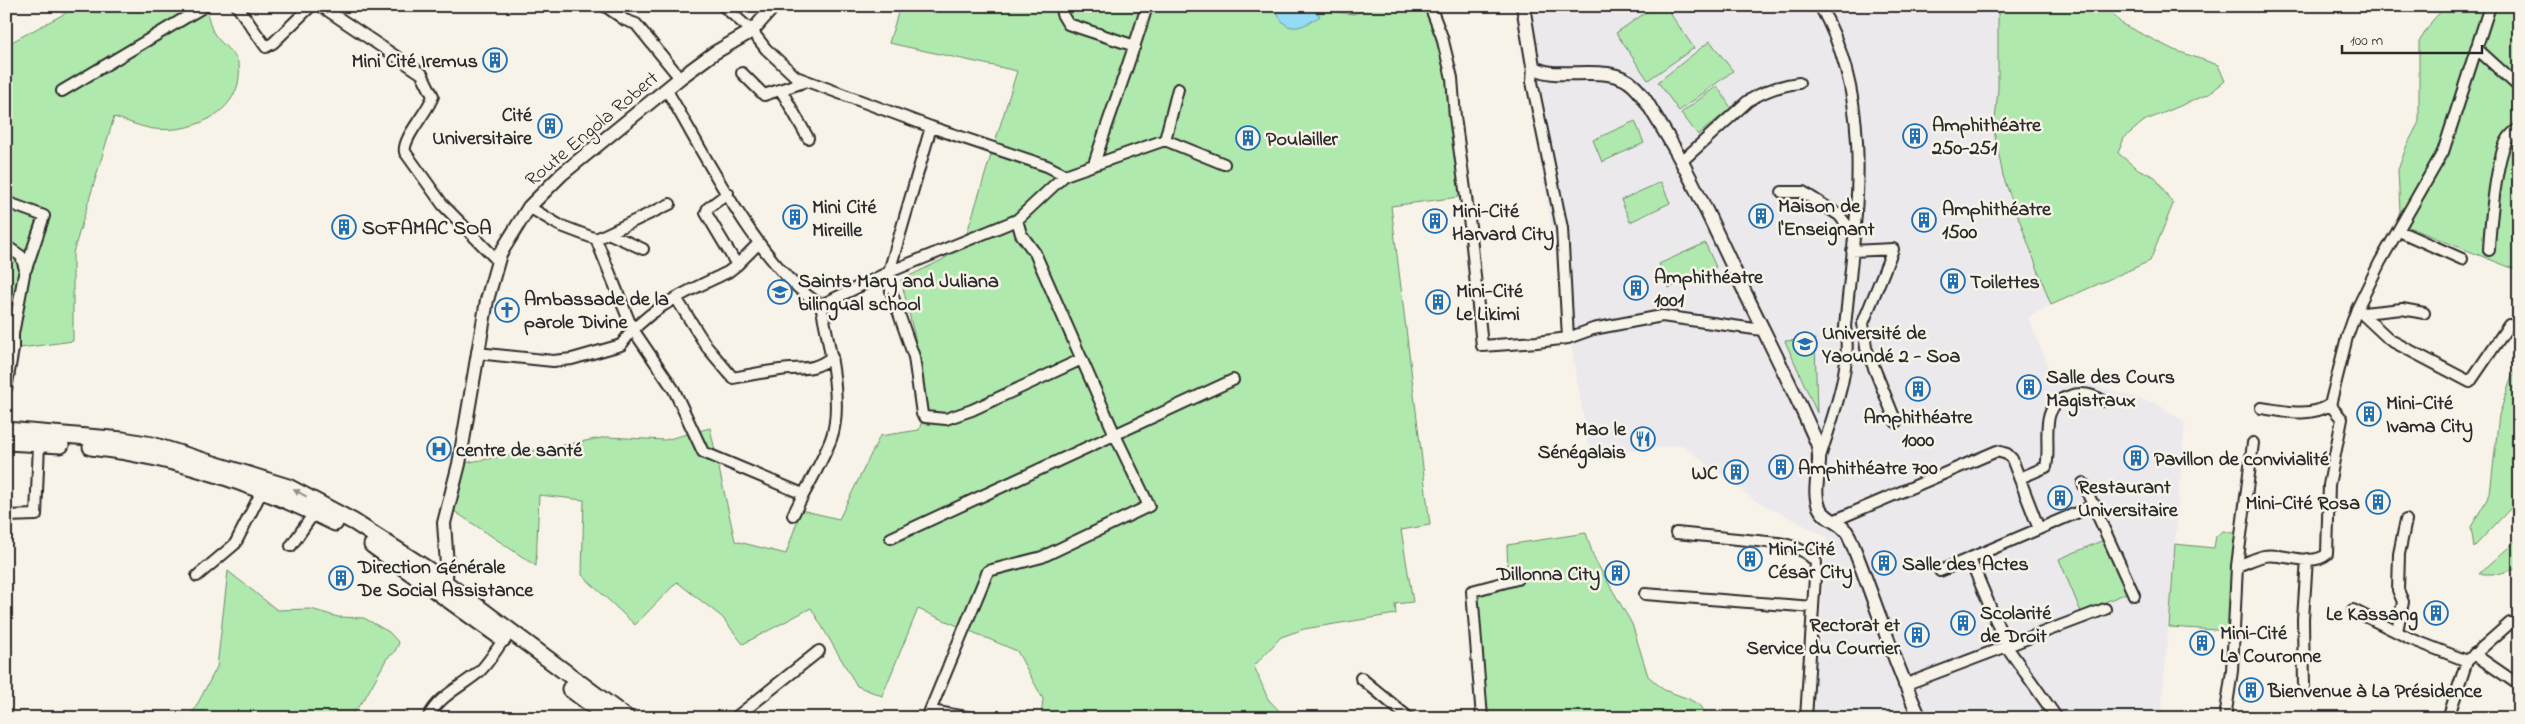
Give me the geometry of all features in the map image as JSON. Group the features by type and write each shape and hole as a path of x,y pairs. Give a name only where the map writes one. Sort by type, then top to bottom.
{"main road":[{"path":"6,430 138,442 170,449 265,485 314,513 351,531 445,589 504,639 609,718"},
{"path":"6,442 138,452 246,483 288,487 354,522 627,718"}],"street":[{"path":"62,91 205,6"},
{"path":"237,6 266,47 273,43 312,6"},
{"path":"321,6 422,74 433,96 430,105 406,143 405,152 443,205 498,261"},
{"path":"605,6 625,20 636,24 680,78"},
{"path":"723,6 752,31 766,49 804,82 1047,166 1065,176"},
{"name":"Route Engola Robert","path":"445,589 444,524 459,464 489,291 498,261 529,207 562,174 680,78 714,54 752,31 774,6"},
{"path":"1064,6 1062,14 1068,24 1135,46"},
{"path":"1094,164 1135,46 1146,6"},
{"path":"1430,6 1442,37 1452,78 1482,346 1568,338 1592,329 1662,316 1762,330"},
{"path":"1523,6 1533,66 1532,82 1562,228 1568,338"},
{"path":"1820,6 1837,41 1846,68 1856,122 1858,178 1845,328 1848,341 1836,406 1821,454 1817,494 1818,506 1823,514 1848,533 1874,598 1904,685 1920,718"},
{"path":"2330,405 2342,355 2380,262 2443,152 2490,6"},
{"path":"2476,48 2519,86"},
{"path":"1533,66 1536,69 1558,72 1608,73 1624,79 1634,86 1646,101 1682,161 1762,330 1806,417 1821,454"},
{"path":"742,73 764,95 804,82"},
{"path":"1682,161 1758,94 1786,84 1799,83"},
{"path":"666,89 758,243 807,296 821,305 832,357 835,388 833,431 793,515"},
{"path":"1165,140 1178,89"},
{"path":"782,90 808,138"},
{"path":"930,127 889,272 891,291 914,357 922,414 925,417 946,419 972,410 1082,359"},
{"path":"2490,250 2490,225 2499,168 2507,140 2519,128"},
{"path":"821,305 889,272 1016,220 1065,176 1094,164 1165,140 1224,164"},
{"path":"1782,192 1803,192 1839,215 1854,234"},
{"path":"728,193 708,208 706,213 736,265"},
{"path":"6,202 44,216 26,269 13,334 13,349 6,389"},
{"path":"529,207 559,224 596,239 670,204"},
{"path":"972,718 929,714 988,571 1042,557 1149,506 1115,435 1035,253 1021,234 1016,220"},
{"path":"2399,231 2462,258"},
{"path":"610,234 644,249"},
{"path":"596,239 632,328 674,390 702,452 803,494"},
{"path":"477,353 552,361 572,360 621,345 632,328 663,305 728,272 758,243"},
{"path":"6,246 12,247 21,256 26,269"},
{"path":"1852,251 1893,249 1863,323 1866,348 1896,422"},
{"path":"676,298 707,348 732,378 781,370 808,369 821,366 832,357"},
{"path":"2360,311 2402,309 2424,313"},
{"path":"2360,311 2390,340 2470,382 2509,325"},
{"path":"891,538 1233,380"},
{"path":"2020,478 2046,467 2048,417 2052,408 2061,399 2083,394 2093,395 2103,401"},
{"path":"2261,408 2312,413 2330,405"},
{"path":"2237,566 2264,556 2306,559 2324,556 2328,550 2329,485 2342,419 2330,405"},
{"path":"2225,718 2232,671 2237,566 2253,443"},
{"path":"6,516 36,515 39,444"},
{"path":"1832,521 1997,451 2007,454 2012,459 2039,528"},
{"path":"2083,482 2095,504 2134,596"},
{"path":"197,576 235,544 265,485"},
{"path":"1940,571 2095,504"},
{"path":"291,546 314,513"},
{"path":"2397,631 2403,602 2398,590 2398,554 2406,520"},
{"path":"1676,533 1778,543 1800,549 1816,562 1806,718"},
{"path":"1970,559 2007,647 2057,718"},
{"path":"2304,687 2303,619 2306,559"},
{"path":"1482,718 1472,591 1516,580"},
{"path":"1645,594 1813,606"},
{"path":"1904,685 2105,609"},
{"path":"2353,610 2397,631 2471,658 2519,685"},
{"path":"2448,718 2471,658 2510,623"},
{"path":"428,718 433,709 449,694 482,669 504,639"},
{"path":"735,718 818,651"},
{"path":"1362,678 1409,718"}],"shaded area":[{"name":"Université de Yaoundé 2 - Soa","path":"1514,6 1998,6 1998,89 1994,131 2003,176 2051,305 2028,317 2050,371 2157,404 2185,422 2161,718 1812,718 1827,537 1754,500 1682,445 1603,454 1588,444"}],"green space":[{"path":"79,6 205,6 213,32 237,60 239,65 238,84 226,106 205,121 193,125 167,130 154,129 114,117 73,253 73,341 13,349 6,395 6,45"},
{"path":"900,6 1275,6 1277,11 1320,16 1311,6 1335,6 1336,12 1353,14 1376,6 1430,8 1442,37 1466,196 1391,206 1430,525 1401,530 1413,602 1395,604 1396,614 1304,629 1281,637 1254,666 1268,699 1286,718 1041,718 1043,699 1017,651 918,609 882,696 857,686 811,608 743,644 722,617 677,582 635,625 582,575 584,500 539,495 536,566 448,507 459,464 607,437 665,440 710,428 735,541 786,554 801,510 839,519 880,436 919,430 926,408 915,338 901,280 942,260 963,246 1017,71 889,43"},
{"path":"1655,6 1665,6 1694,48 1648,80 1616,33"},
{"path":"1998,6 2105,6 2122,24 2174,50 2218,65 2225,81 2209,94 2144,121 2124,138 2118,153 2136,168 2155,177 2173,204 2150,261 2051,305 2003,176 1994,131 1998,89"},
{"path":"2446,6 2519,6 2519,271 2396,222 2400,211 2398,170 2407,145 2419,122 2419,42 2432,21"},
{"path":"1710,41 1733,71 1679,111 1658,82"},
{"path":"1717,86 1731,108 1698,135 1681,113"},
{"path":"1635,121 1644,143 1602,162 1593,140"},
{"path":"1661,182 1670,203 1630,222 1621,200"},
{"path":"1705,243 1716,267 1669,288 1659,264"},
{"path":"1815,339 1817,413 1785,341"},
{"path":"2519,366 2519,497 2474,547 2471,527 2490,494 2499,415 2511,379"},
{"path":"2223,531 2237,534 2230,600 2231,631 2169,627 2175,544 2214,548 2216,536"},
{"path":"1586,533 1594,558 1632,624 1648,676 1664,690 1689,699 1701,706 1708,718 1482,718 1472,591 1516,579 1508,574 1507,545"},
{"path":"2519,538 2519,568 2498,574 2479,574"},
{"path":"2106,539 2129,592 2081,612 2059,559"},
{"path":"228,571 277,610 311,609 338,617 364,618 389,632 399,643 394,653 387,658 365,698 349,718 190,718 217,667"}],"water":[{"path":"1275,6 1311,6 1320,16 1299,27 1287,26 1278,15"}],"place":[{"name":"Mini Cité Iremus","path":"495,60"},
{"name":"Cité Universitaire","path":"550,126"},
{"name":"Amphithéatre 250-251","path":"1915,136"},
{"name":"Poulailler","path":"1248,138"},
{"name":"Maison de l'Enseignant","path":"1761,216"},
{"name":"Mini Cité Mireille","path":"795,217"},
{"name":"Amphithéatre 1500","path":"1924,220"},
{"name":"Mini-Cité Harvard City","path":"1435,221"},
{"name":"SOFAMAC SOA","path":"344,227"},
{"name":"Toilettes","path":"1953,281"},
{"name":"Amphithéatre 1001","path":"1636,288"},
{"name":"Saints Mary and Juliana bilingual school","path":"780,292"},
{"name":"Mini-Cité Le Likimi","path":"1438,302"},
{"name":"Ambassade de la parole Divine","path":"507,310"},
{"name":"Université de Yaoundé 2 - Soa","path":"1805,344"},
{"name":"Salle des Cours Magistraux","path":"2029,387"},
{"name":"Amphithéatre 1000","path":"1918,389"},
{"name":"Mini-Cité Ivama City","path":"2369,414"},
{"name":"Mao le Sénégalais","path":"1643,439"},
{"name":"centre de santé","path":"439,449"},
{"name":"Pavillon de convivialité","path":"2136,458"},
{"name":"Amphithéatre 700","path":"1781,467"},
{"name":"WC","path":"1736,472"},
{"name":"Restaurant Universitaire","path":"2060,498"},
{"name":"Mini-Cité Rosa","path":"2378,502"},
{"name":"Mini-Cité César City","path":"1750,559"},
{"name":"Salle des Actes","path":"1884,563"},
{"name":"Dillonna City","path":"1617,573"},
{"name":"Direction Générale De Social Assistance","path":"341,578"},
{"name":"Le Kassang","path":"2436,613"},
{"name":"Scolarité de Droit","path":"1963,623"},
{"name":"Rectorat et Service du Courrier","path":"1917,635"},
{"name":"Mini-Cité La Couronne","path":"2202,643"},
{"name":"Bienvenue à La Présidence","path":"2251,690"}]}
